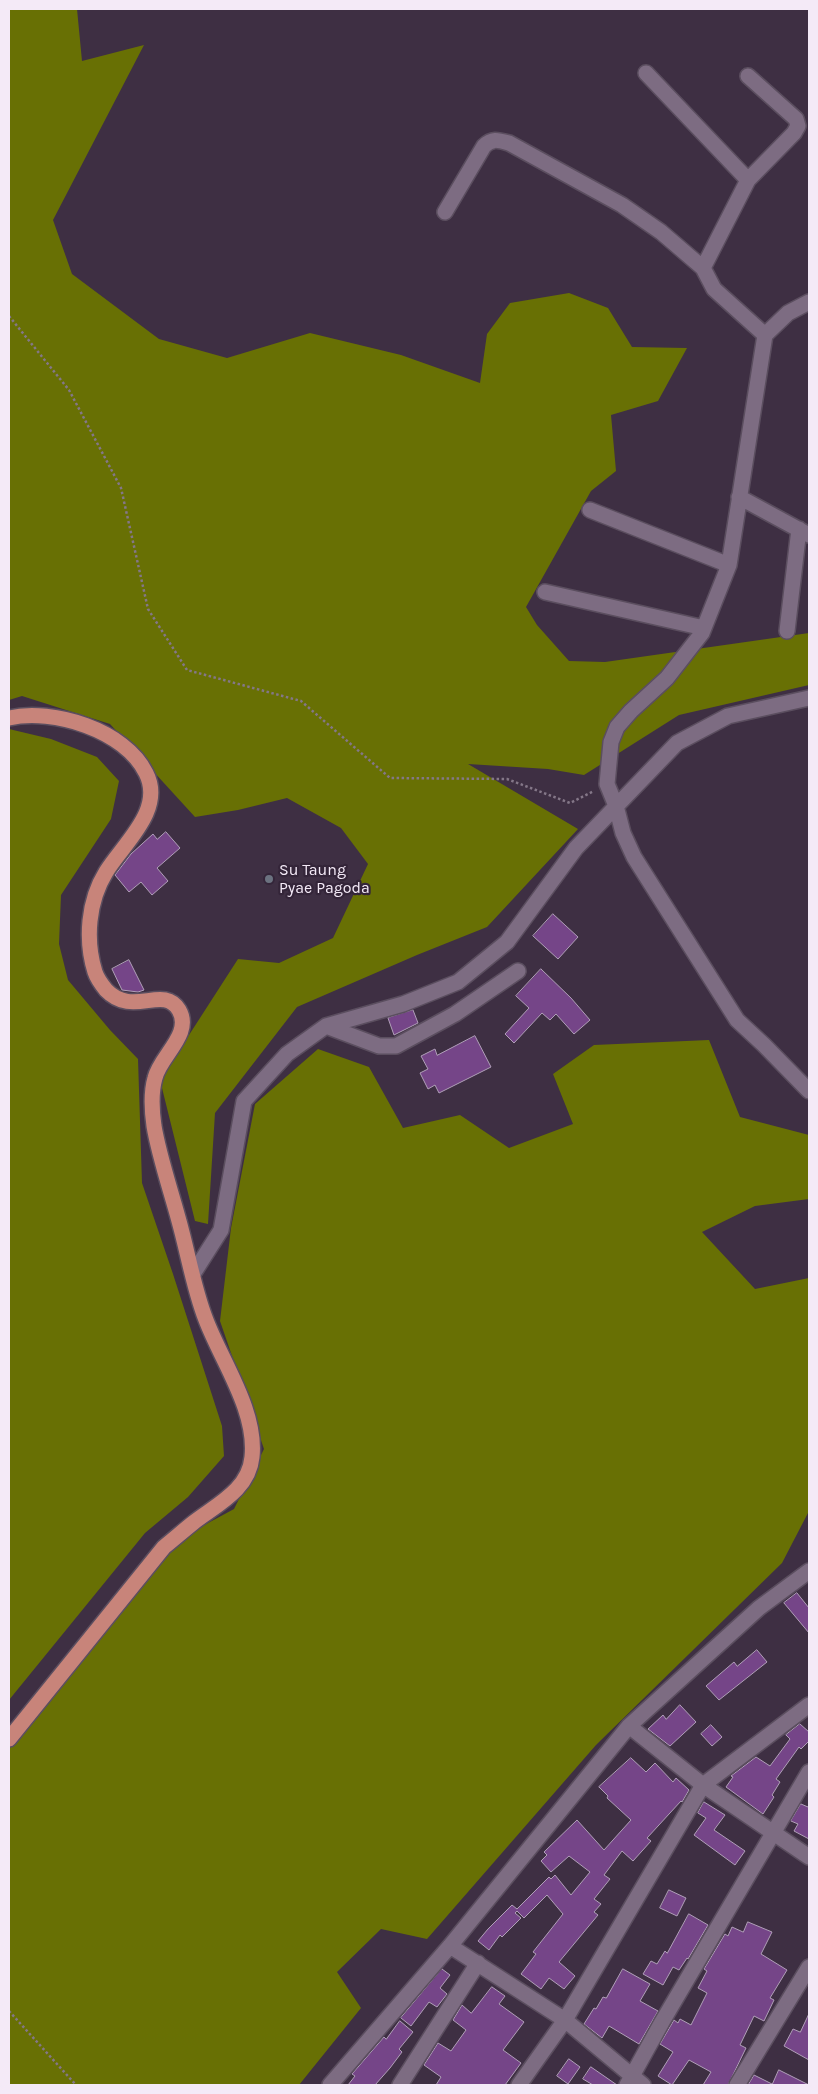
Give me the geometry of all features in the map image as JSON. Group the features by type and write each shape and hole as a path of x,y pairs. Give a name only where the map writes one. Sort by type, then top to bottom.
{"main road":[{"path":"9,718 21,715 55,717 86,725 110,738 132,754 147,774 151,794 148,812 104,874 93,904 88,932 95,973 105,988 116,999 132,1004 156,999 169,1001 178,1008 183,1020 181,1031 155,1076 153,1099 154,1127 205,1318 244,1405 253,1436 252,1460 243,1482 226,1500 194,1522 164,1547 9,1739"}],"street":[{"path":"646,73 748,180"},
{"path":"703,268 748,180 794,133 798,126 796,119 748,76"},
{"path":"445,212 484,146 489,141 497,139 509,143 622,205 661,232 703,268 714,289 765,335"},
{"path":"809,302 788,313 765,335 729,565 702,634 667,678 617,727 611,742 607,784 616,806 623,833 634,857 736,1020 764,1045 809,1091"},
{"path":"739,496 804,532 787,631"},
{"path":"590,510 729,565"},
{"path":"546,592 704,628"},
{"path":"193,1274 221,1230 244,1101 287,1054 326,1026 403,1004 458,982 507,942 576,848 677,743 728,716 809,698"},
{"path":"326,1026 379,1046 396,1046 455,1014 518,971"},
{"path":"330,2085 450,1946 628,1726 759,1608 809,1571"},
{"path":"519,2085 566,2020 703,1785 809,1705"},
{"path":"628,1726 703,1785 809,1857"},
{"path":"450,1946 566,2020 634,2083 662,2022 809,1772"},
{"path":"400,2085 478,1963"},
{"path":"737,2085 809,1967"}],"path":[{"path":"9,316 69,390 122,488 148,609 187,670 301,701 390,778 507,779 570,803 607,784"},
{"path":"9,2011 76,2085"}],"green space":[{"path":"9,9 77,9 82,61 144,45 53,220 72,274 159,339 227,358 310,333 401,355 480,383 487,334 510,303 569,293 608,308 632,347 687,348 658,401 611,415 616,471 591,491 526,607 537,625 569,661 605,662 809,633 809,685 679,715 584,775 548,769 468,764 578,829 487,927 297,1007 215,1113 208,1224 195,1221 160,1080 238,959 279,963 333,938 368,864 341,828 287,798 238,810 195,817 110,724 22,696 9,700"},
{"path":"9,729 51,739 97,757 119,781 111,819 61,895 59,944 68,980 110,1030 138,1059 142,1183 222,1426 224,1456 188,1497 145,1533 9,1700"},
{"path":"709,1040 740,1117 809,1135 809,1199 755,1206 702,1232 755,1289 809,1278 809,1511 782,1563 596,1745 427,1939 381,1929 337,1972 361,2008 299,2085 9,2085 9,1746 184,1536 234,1509 264,1449 220,1321 231,1228 255,1104 318,1049 369,1067 403,1128 460,1115 509,1148 573,1124 553,1074 594,1045"}],"building":[{"path":"166,832 180,848 157,868 168,881 152,895 141,882 129,892 115,875 131,854 153,834 157,839"},
{"path":"553,914 578,937 558,959 533,936"},
{"path":"129,960 144,990 138,992 122,990 112,969"},
{"path":"541,969 571,998 590,1020 574,1034 556,1014 550,1020 542,1013 514,1043 505,1034 529,1008 516,996"},
{"path":"413,1010 418,1023 394,1035 388,1018"},
{"path":"475,1036 491,1067 439,1093 435,1085 428,1089 420,1073 428,1069 421,1056 435,1049 437,1055"},
{"path":"797,1593 809,1608 809,1633 784,1603"},
{"path":"757,1650 767,1662 719,1700 706,1686 734,1662 737,1666"},
{"path":"680,1705 696,1722 670,1746 648,1729 663,1715 666,1719"},
{"path":"800,1724 809,1732 809,1741 801,1749 799,1747 776,1779 780,1782 772,1795 774,1797 763,1814 726,1787 733,1777 731,1776 756,1757 770,1766 790,1739 786,1735"},
{"path":"711,1725 722,1737 712,1746 701,1734"},
{"path":"631,1758 646,1772 655,1763 673,1782 676,1778 689,1790 682,1802 647,1838 651,1841 633,1861 622,1851 604,1875 610,1879 594,1899 601,1904 594,1912 598,1915 559,1962 575,1976 564,1989 549,1978 541,1989 521,1974 536,1954 533,1952 563,1914 547,1895 524,1918 517,1911 515,1913 521,1918 502,1937 500,1935 489,1950 478,1941 512,1905 517,1909 549,1877 551,1879 555,1875 571,1895 590,1872 569,1856 551,1872 541,1861 547,1855 544,1852 577,1820 604,1850 631,1820 607,1798 608,1796 599,1787"},
{"path":"704,1802 725,1815 714,1830 745,1851 735,1865 694,1835 706,1818 698,1813"},
{"path":"801,1804 808,1807 809,1805 809,1839 794,1831 798,1824 791,1821"},
{"path":"669,1890 686,1898 677,1916 660,1908"},
{"path":"689,1914 708,1925 688,1959 679,1970 673,1967 663,1985 643,1974 651,1961 657,1964 665,1951 667,1953"},
{"path":"748,1922 772,1932 761,1954 787,1970 770,1998 774,2000 764,2021 754,2016 740,2045 746,2048 728,2085 703,2085 711,2072 689,2060 672,2085 658,2076 673,2052 660,2044 674,2020 678,2023 680,2019 691,2025 707,1993 698,1988 707,1971 704,1969 725,1934 728,1936 732,1927 743,1932"},
{"path":"442,1969 450,1975 440,1988 447,1994 437,2007 429,2002 411,2026 401,2018"},
{"path":"623,1969 650,1984 640,2001 658,2011 639,2044 609,2026 602,2038 584,2024 603,1997 606,1998"},
{"path":"492,1987 505,1996 499,2004 524,2022 503,2050 521,2063 505,2085 436,2085 441,2077 424,2065 438,2043 451,2051 466,2030 453,2020 462,2005 471,2013"},
{"path":"809,2014 809,2060 784,2046 793,2029 800,2032"},
{"path":"400,2021 413,2032 399,2049 402,2052 390,2068 375,2085 348,2085 355,2076 352,2074 384,2037 386,2039"},
{"path":"569,2059 580,2067 568,2084 557,2076"},
{"path":"591,2067 617,2085 593,2085 583,2079"},
{"path":"779,2070 809,2085 748,2085 754,2075 772,2084"}],"place":[{"name":"Su Taung Pyae Pagoda","path":"269,879"}]}
